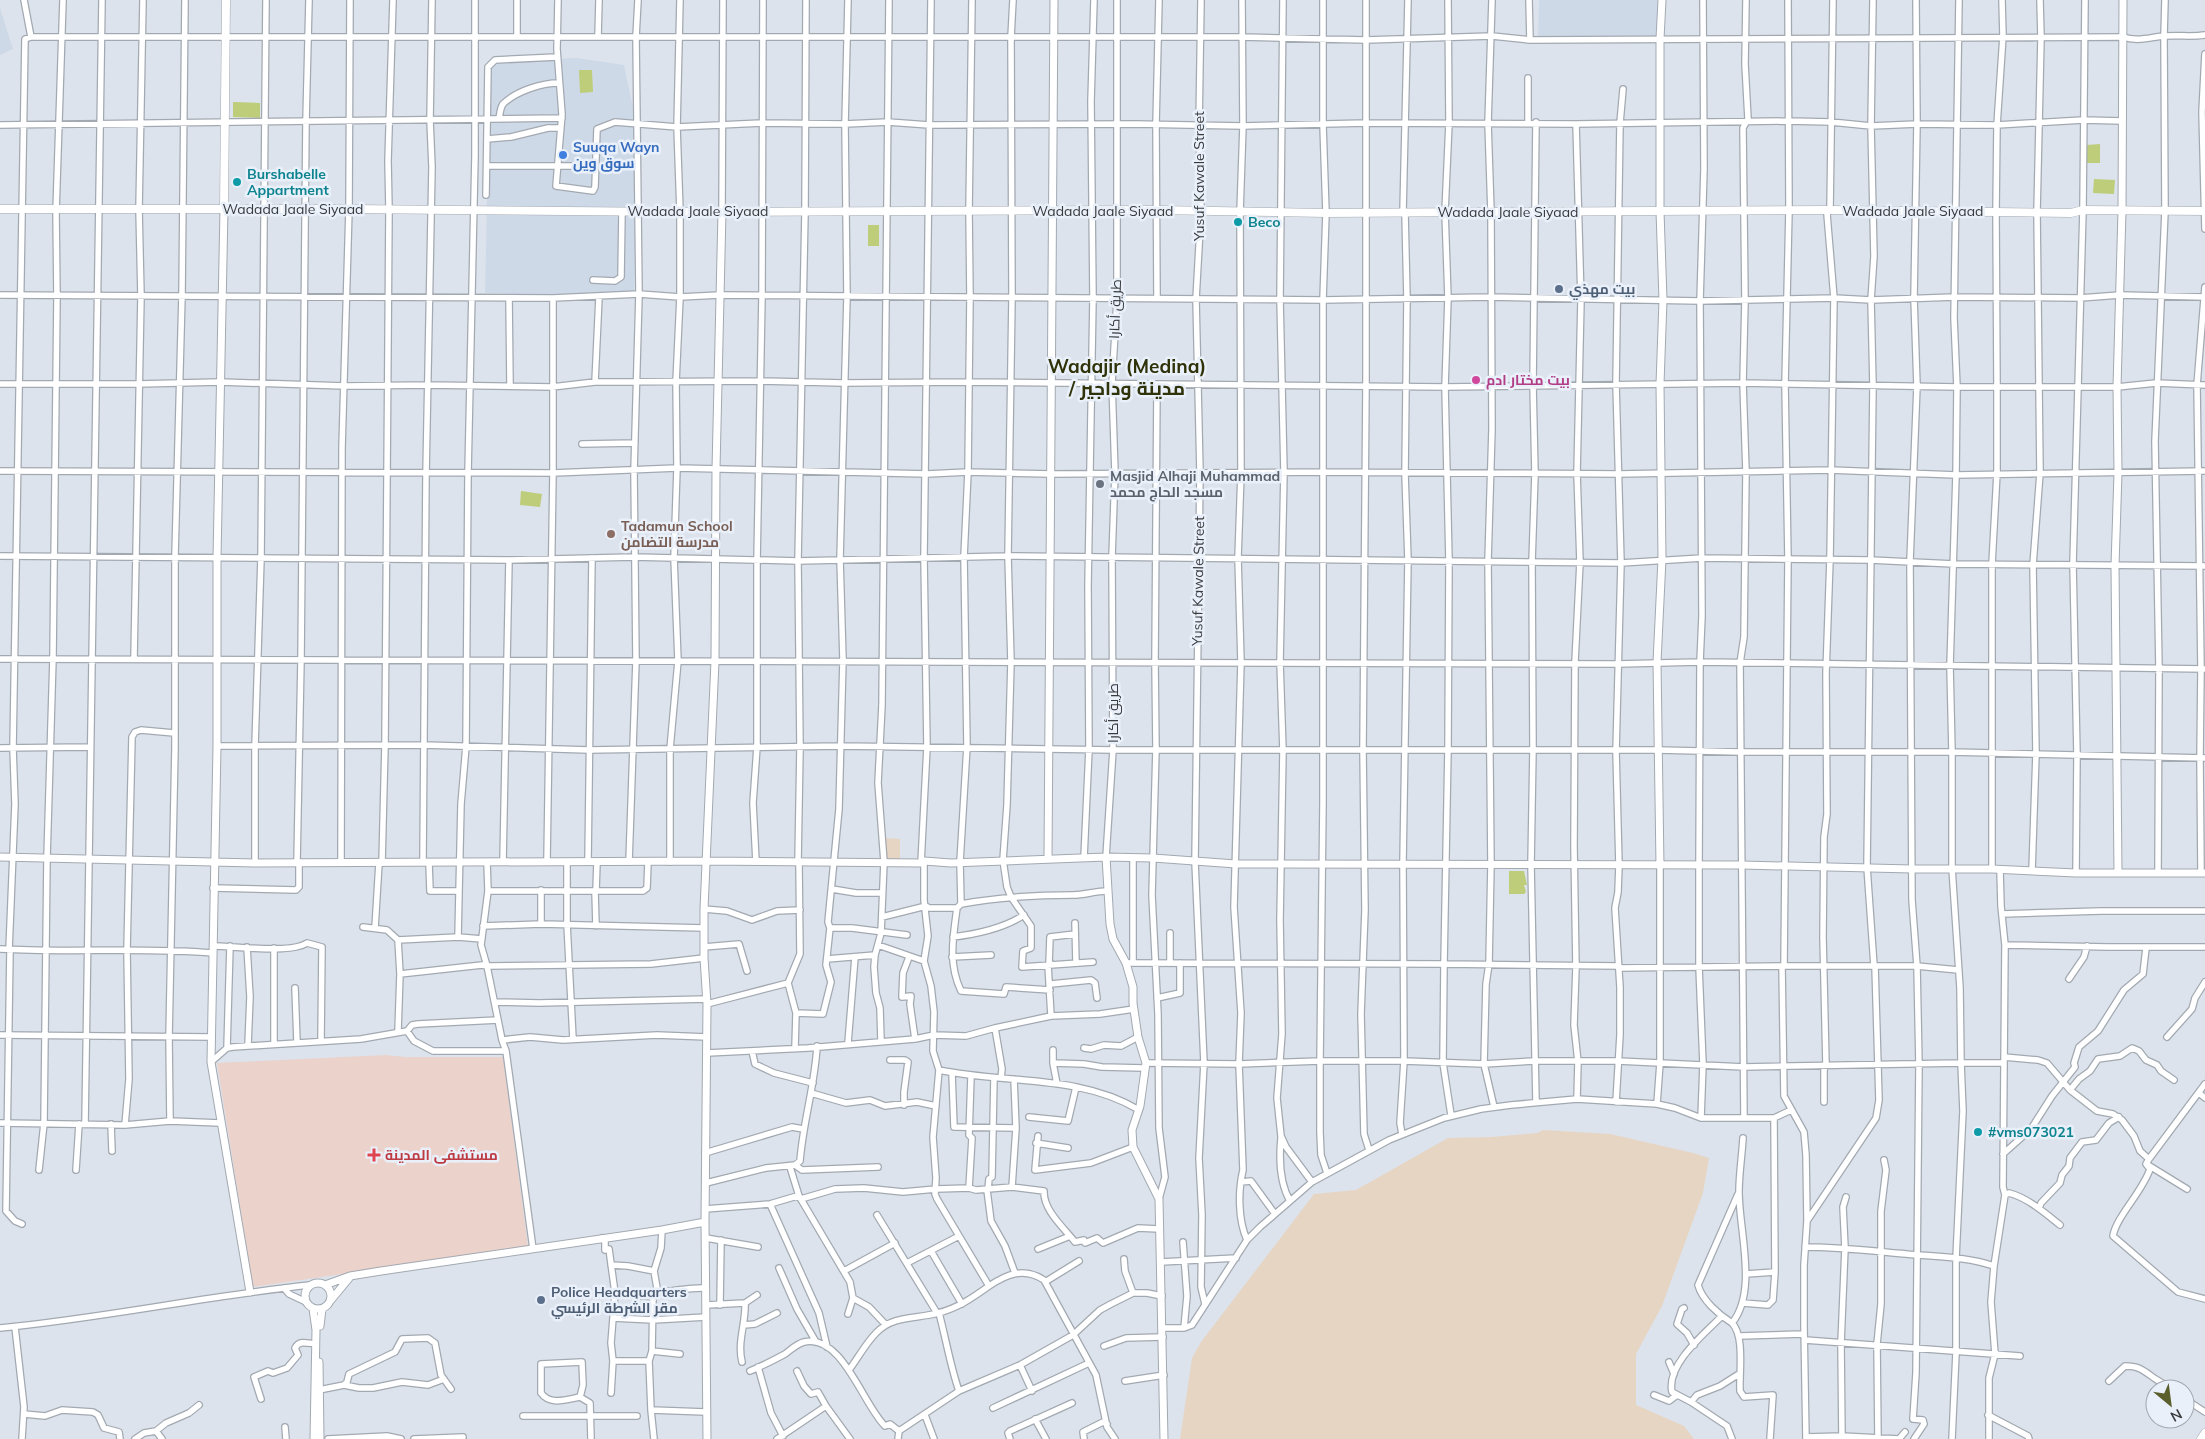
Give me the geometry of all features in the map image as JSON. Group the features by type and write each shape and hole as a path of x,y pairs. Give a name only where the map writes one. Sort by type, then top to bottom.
{"main road":[{"path":"224,209 226,0"},
{"name":"Wadada Jaale Siyaad","path":"0,209 348,209 638,212 1157,210 1326,213 1620,210 2072,213 2083,210 2204,211"}],"street":[{"path":"24,0 31,37"},
{"path":"39,1170 44,1124 47,858 53,658 58,297 56,209 63,0"},
{"path":"76,1170 82,1124 87,1036 88,859 96,472 102,0"},
{"path":"134,658 136,471 141,296 139,209 143,0"},
{"path":"170,1121 169,1037 173,861 175,556 178,470 178,383 182,295 185,0"},
{"path":"255,863 255,746 261,558 262,296 265,210 264,37 266,0"},
{"path":"213,888 296,890 299,888 303,472 302,384 309,0"},
{"path":"341,862 343,558 341,472 350,121 350,0"},
{"path":"376,928 385,745 388,161 393,0"},
{"path":"432,0 431,210 423,660 426,863 430,891 459,891"},
{"path":"458,937 461,804 466,746 468,474 475,156 475,0"},
{"path":"517,0 517,37"},
{"path":"558,0 557,57 562,118 556,186 592,190 596,186 597,129 615,122 677,127 762,123 845,124 888,122 930,125 1012,124 1053,126 1156,124 1280,126 1366,123 1536,122 1576,124 1788,121 1831,122 1871,126 1918,124 1997,125 2083,120 2122,121"},
{"path":"598,37 599,0"},
{"path":"629,862 636,661 634,471 639,294 636,123 638,0"},
{"path":"670,862 670,749 678,661 674,558 677,468 676,382 680,297 677,127 680,0"},
{"path":"707,1439 705,1153 707,1002 704,958 704,909 715,661 716,469 722,212 724,0"},
{"path":"756,862 753,803 757,747 757,560 762,296 763,0"},
{"path":"795,1048 796,1013 788,983 800,955 798,862 800,661 798,561 805,212 806,0"},
{"path":"796,1013 819,1014 824,1012 831,982 827,959 830,928 828,922 835,862 843,660 840,560 843,473 843,384 847,297 845,124 848,0"},
{"path":"881,1041 880,1008 876,993 874,955 881,933 884,862 878,783 887,297 889,0"},
{"path":"931,0 926,382 927,474 924,557 924,661 927,747 923,862 924,900 928,936 924,961 931,986 933,1051 939,1070 933,1137 937,1199 989,1286"},
{"path":"972,0 968,472 964,557 967,746 959,906 952,937 952,957 955,979 961,991 1004,994 1006,987 1050,987 1091,980 1095,983 1097,998"},
{"path":"1013,0 1011,37 1012,298 1008,473 1011,662 1003,860 1007,887 1032,929 1031,948 1023,951 1022,967 1093,962"},
{"path":"1048,859 1054,0"},
{"path":"1084,858 1090,750 1088,557 1093,298 1092,125 1094,0"},
{"name":"طريق أكارا","path":"1106,857 1113,750 1112,557 1114,473 1112,383 1117,299 1116,37 1118,0"},
{"path":"1157,298 1156,124 1159,0"},
{"name":"Yusuf Kawale Street","path":"1201,0 1199,126 1201,211 1196,299 1200,473 1195,862 1204,1063 1199,1142 1201,1287 1205,1304"},
{"path":"1242,0 1243,126 1240,212 1241,473 1238,558 1241,662 1234,907 1241,1013 1239,1064 1243,1170 1240,1212 1247,1240"},
{"path":"1283,0 1280,126 1280,299 1284,472 1280,662 1283,751 1281,1063 1277,1098 1283,1184 1290,1201"},
{"path":"1323,0 1323,125 1326,213 1323,300 1323,864 1320,1132 1321,1154 1327,1173"},
{"path":"1366,0 1364,299 1366,386 1365,662 1363,750 1365,910 1362,965 1362,1062 1364,1134 1369,1150"},
{"path":"1402,1134 1400,1107 1404,1061 1403,864 1408,560 1405,474 1407,299 1405,213 1403,212 1408,0"},
{"path":"1448,0 1449,123 1445,212 1448,298 1445,387 1449,561 1443,1063 1452,1115"},
{"path":"1492,0 1488,123 1491,212 1491,387 1488,561 1491,663 1488,750 1491,864 1484,1064 1494,1107"},
{"path":"1529,0 1530,40"},
{"path":"1657,1104 1660,1063 1657,662 1662,559 1660,384 1663,300 1660,211 1660,39 1662,0"},
{"path":"1701,1118 1703,1064 1699,967 1699,750 1702,558 1700,301 1704,123 1702,39 1704,0"},
{"path":"1744,1118 1741,967 1740,663 1744,637 1746,472 1743,383 1745,300 1743,133 1748,119 1745,39 1746,0"},
{"path":"1788,0 1790,210 1785,384 1788,559 1784,866 1786,929 1783,966 1783,1066 1784,1096 1804,1132 1807,1221 1805,1247 1806,1438 1899,1439 1905,1432"},
{"path":"1824,1102 1824,1070 1826,1065 1824,867 1827,752 1826,664 1830,559 1834,298 1826,214 1830,210 1833,0"},
{"path":"1807,1221 1876,1118 1879,1107 1875,966 1867,867 1874,256 1871,126 1873,0"},
{"path":"1914,1439 1924,1424 1922,1420 1913,1419 1918,1255 1919,1065 1910,752 1910,561 1917,386 1914,298 1918,124 1916,0"},
{"path":"1952,1439 1956,1352 1956,1258 1963,1111 1960,988 1952,868 1950,666 1956,474 1955,212 1959,0"},
{"path":"1990,1439 1988,1415 1989,1378 1995,1354 1991,1302 1994,1266 2005,1196 2003,1187 2003,1060 2005,945 1996,869 1992,668 1992,564 1997,474 1997,125 2003,36 2002,0"},
{"path":"2032,871 2036,754 2033,565 2040,473 2037,212 2041,38 2040,0"},
{"path":"2076,873 2077,755 2073,564 2083,210 2085,0"},
{"path":"2118,873 2116,769 2118,757 2114,566 2118,472 2117,387 2122,211 2123,0"},
{"path":"2158,873 2159,669 2155,472 2156,383 2165,211 2165,0"},
{"path":"22,1224 15,1221 6,1210 25,40 31,37 1241,37 1366,40 1492,36 1530,40 1872,39 2003,36 2041,38 2123,37 2131,40 2154,39 2164,36 2194,37 2205,35"},
{"path":"2205,54 2202,112 2205,229"},
{"path":"486,195 488,166 488,67 490,63 495,60 557,57"},
{"path":"1528,78 1528,122"},
{"path":"499,119 503,104 516,96 544,85 559,84"},
{"path":"1616,1102 1619,967 1615,908 1618,892 1616,751 1621,563 1616,384 1619,300 1620,123 1623,89"},
{"path":"0,125 562,118"},
{"path":"1536,122 1531,865 1536,1101"},
{"path":"1576,124 1581,300 1577,474 1580,562 1576,662 1574,864 1576,967 1574,1025 1578,1062 1577,1099"},
{"path":"487,139 511,137 548,128 561,128"},
{"path":"488,166 596,166"},
{"path":"224,209 217,558 217,746 210,1062 250,1292"},
{"path":"593,280 614,281 621,277 622,211"},
{"path":"0,857 255,863 426,863 960,862 1106,857 1153,858 1236,864 1742,865 1996,869 2076,873 2203,873 2202,470 2196,385 2205,287"},
{"path":"0,295 58,297 182,295 304,298 553,298 639,294 680,297 720,295 1323,300 1490,297 1700,301 1787,301 1834,298 1872,300 1997,296 2080,298 2120,295 2205,297"},
{"path":"595,382 599,297"},
{"path":"509,298 510,385"},
{"path":"547,862 548,660 553,474 553,298"},
{"path":"0,384 220,382 344,386 510,385 552,387 595,382 759,381 843,384 885,382 1240,384 1323,387 1491,387 1579,384 1743,383 1957,387 2117,387 2156,383 2205,385"},
{"path":"1157,385 1155,473 1157,558 1156,749 1152,895 1159,1062 1159,1128 1164,1177 1159,1199 1164,1439"},
{"path":"582,444 635,443"},
{"path":"0,471 96,472 178,470 386,474 553,474 677,468 927,474 968,472 1089,474 1324,472 1405,474 1448,472 1619,474 1830,470 1956,474 2077,474 2202,470"},
{"path":"0,556 175,556 425,560 634,557 798,561 1008,556 1621,563 1702,558 1745,560 1830,559 1954,564 2202,566"},
{"path":"588,862 592,558"},
{"path":"503,862 509,560"},
{"path":"0,659 1576,662 1617,664 1700,662 1992,668 2203,669"},
{"path":"124,1125 129,1079 126,950 133,734 141,730 174,733"},
{"path":"217,746 423,745 588,750 967,746 1090,750 1533,749 1740,752 1869,751 2202,758"},
{"path":"0,748 90,747"},
{"path":"1106,857 1108,911 1113,939 1130,963"},
{"path":"1132,858 1130,963 1138,1037 1145,1065 1144,1084 1139,1110 1132,1130 1133,1147 1159,1199"},
{"path":"487,862 488,891 481,945 506,1052 533,1249"},
{"path":"567,862 573,1039"},
{"path":"596,862 596,926"},
{"path":"488,891 646,890 648,862"},
{"path":"832,889 856,893 882,893"},
{"path":"541,890 541,924"},
{"path":"882,917 926,906 929,908 959,906 1011,896 1075,895 1107,891"},
{"path":"704,909 727,911 752,920 777,911 800,910"},
{"path":"2002,914 2101,911 2205,911"},
{"path":"952,937 995,929 1010,924 1024,915"},
{"path":"1075,923 1076,963"},
{"path":"483,926 568,924 704,928"},
{"path":"363,927 388,930 398,940 400,974 398,1031"},
{"path":"830,928 852,928 907,935"},
{"path":"1170,933 1170,962"},
{"path":"1051,1016 1050,964 1048,956 1050,937 1075,934"},
{"path":"398,940 458,937 482,939"},
{"path":"0,949 46,951 213,949 230,946 274,948 301,947 307,943 322,946 321,1040"},
{"path":"704,947 739,944 747,971"},
{"path":"878,945 924,961"},
{"path":"2005,945 2146,948 2205,947"},
{"path":"227,1048 230,946"},
{"path":"2069,979 2084,957 2087,946"},
{"path":"247,947 250,997 248,1045"},
{"path":"274,948 274,1044"},
{"path":"2003,1154 2031,1128 2052,1096 2075,1068 2074,1064 2079,1047 2098,1031 2124,990 2143,974 2146,948"},
{"path":"827,959 874,955"},
{"path":"952,957 991,955"},
{"path":"909,957 904,973 902,996 911,996 910,1004 915,1039"},
{"path":"400,974 482,965 651,964 704,958"},
{"path":"848,1043 855,958"},
{"path":"1130,963 1489,964 1660,969 1783,966 1917,966 1958,970"},
{"path":"1157,998 1180,993 1180,963"},
{"path":"2167,1037 2192,1009 2195,998 2205,982"},
{"path":"495,1002 707,1002 788,983"},
{"path":"295,988 298,1042"},
{"path":"707,1053 915,1039 934,1035 966,1036 1051,1016 1100,1014 1134,1009"},
{"path":"210,1062 227,1048 321,1040 361,1039 407,1030 412,1025 418,1024 498,1020"},
{"path":"995,1028 1001,1078"},
{"path":"407,1030 414,1041 433,1050 506,1052"},
{"path":"0,1035 211,1037"},
{"path":"502,1040 530,1037 573,1039 657,1035 707,1037"},
{"path":"1084,1048 1091,1049 1104,1045 1121,1046 1138,1037"},
{"path":"706,1183 754,1171 792,1166 800,1161 803,1129 813,1083 817,1046"},
{"path":"2070,1090 2079,1079 2090,1071 2098,1059 2120,1056 2132,1048 2139,1052 2146,1060 2157,1065 2161,1071 2174,1080"},
{"path":"1054,1050 1053,1063 1057,1084"},
{"path":"752,1051 755,1064 774,1073 813,1083"},
{"path":"890,1060 905,1060 908,1062 904,1105"},
{"path":"1053,1063 1084,1064 1102,1067 1145,1065 1159,1062 1239,1064 1320,1061 1404,1061 1484,1064 1534,1061 1703,1064 1744,1067 1919,1065 2003,1060 2042,1061 2047,1063 2070,1090 2097,1111 2119,1117 2129,1128 2147,1161 2150,1169 2147,1178 2119,1222 2113,1236 2178,1292 2205,1299"},
{"path":"939,1070 971,1076 1076,1087 1110,1096 1139,1110"},
{"path":"952,1073 951,1090 954,1107 954,1128 1016,1128"},
{"path":"968,1188 973,1147 972,1138 969,1135 971,1076"},
{"path":"994,1078 992,1177 989,1179 988,1189 991,1221 1005,1246 1015,1273"},
{"path":"1012,1186 1016,1128 1014,1079"},
{"path":"2147,1161 2205,1084"},
{"path":"1029,1117 1068,1121 1076,1087"},
{"path":"811,1093 846,1103 870,1100 885,1106 917,1102 936,1106"},
{"path":"2199,1093 2205,1098"},
{"path":"1163,1328 1184,1328 1192,1325 1247,1240 1312,1182 1402,1134 1452,1115 1536,1101 1577,1099 1657,1104 1675,1108 1701,1118 1774,1118 1791,1110"},
{"path":"2039,1208 2041,1203 2060,1183 2062,1175 2069,1166 2070,1158 2082,1142 2096,1140 2109,1124 2119,1117"},
{"path":"1743,1303 1768,1305 1771,1303 1775,1272 1774,1118"},
{"path":"0,1124 124,1125 170,1121 220,1123"},
{"path":"111,1124 112,1151"},
{"path":"705,1153 792,1127 803,1129"},
{"path":"1038,1136 1035,1170 1091,1163 1133,1147"},
{"path":"1281,1136 1286,1147 1312,1182"},
{"path":"1732,1323 1738,1317 1743,1303 1746,1274 1739,1192 1743,1138"},
{"path":"1036,1143 1068,1148"},
{"path":"1878,1438 1876,1344 1881,1304 1881,1212 1886,1182 1884,1160"},
{"path":"2147,1161 2187,1189"},
{"path":"792,1166 802,1170 878,1167"},
{"path":"792,1166 801,1199 844,1271 851,1287 853,1298 848,1314"},
{"path":"1241,1182 1251,1181 1275,1214"},
{"path":"705,1209 770,1204 797,1196 801,1199 835,1189 864,1188 903,1192 936,1189 988,1189 1012,1186 1044,1191 1048,1206 1061,1228 1074,1242 1084,1240 1085,1243 1097,1238 1103,1243 1138,1228 1159,1229"},
{"path":"1739,1192 1698,1285 1700,1292 1721,1317 1732,1323 1740,1336 1740,1391 1744,1397 1773,1395 1770,1439"},
{"path":"2005,1196 2009,1193 2014,1194 2039,1208 2060,1225"},
{"path":"1842,1437 1841,1343 1845,1248 1843,1207 1846,1197"},
{"path":"770,1204 820,1312 828,1347"},
{"path":"877,1215 938,1313 948,1343 951,1369 959,1391"},
{"path":"0,1328 111,1315 316,1283 325,1285 350,1276 705,1222"},
{"path":"654,1439 651,1410 650,1360 654,1294 657,1288 654,1271 661,1248 662,1230"},
{"path":"907,1263 959,1236"},
{"path":"1038,1249 1070,1236"},
{"path":"602,1238 605,1242 605,1250 609,1249 615,1293 611,1343 613,1361 612,1393"},
{"path":"706,1238 758,1247"},
{"path":"720,1305 721,1240"},
{"path":"1183,1242 1187,1296 1184,1328"},
{"path":"844,1271 895,1243"},
{"path":"1805,1247 1845,1248 1976,1260 1994,1266"},
{"path":"931,1251 962,1304"},
{"path":"1124,1258 1125,1270 1133,1293"},
{"path":"1161,1262 1236,1258"},
{"path":"1045,1282 1058,1276 1079,1261"},
{"path":"611,1265 654,1271"},
{"path":"779,1268 797,1309 816,1342"},
{"path":"849,1370 876,1333 886,1325 902,1318 938,1313 962,1304 1002,1277 1028,1272 1045,1282 1096,1375 1107,1427 1114,1439"},
{"path":"1746,1274 1775,1272"},
{"path":"350,1276 322,1309 319,1390 320,1439 387,1436 401,1439"},
{"path":"306,1302 304,1295 310,1285"},
{"path":"325,1285 331,1293 331,1300"},
{"path":"615,1293 654,1294 690,1287 706,1288"},
{"path":"284,1288 289,1294 306,1302 313,1309 316,1318 314,1439"},
{"path":"899,1430 925,1415 959,1391 1020,1365 1073,1335 1100,1310 1133,1293 1162,1296"},
{"path":"706,1305 745,1302 757,1295"},
{"path":"853,1298 869,1306 886,1325"},
{"path":"742,1362 740,1351 746,1318 745,1302"},
{"path":"1684,1308 1682,1309 1678,1324 1687,1333 1694,1345"},
{"path":"313,1309 322,1309"},
{"path":"744,1325 755,1324 778,1313"},
{"path":"613,1318 653,1320 706,1317"},
{"path":"1721,1317 1677,1365 1671,1388 1674,1394 1691,1402 1727,1426 1732,1439"},
{"path":"15,1326 24,1414 22,1439"},
{"path":"1740,1336 1803,1334 1805,1340"},
{"path":"1104,1346 1126,1338 1163,1336"},
{"path":"344,1385 348,1382 349,1374 395,1352 400,1341 428,1338 432,1340 436,1347 441,1375 451,1389"},
{"path":"1805,1340 2020,1356"},
{"path":"750,1371 787,1353 798,1344 816,1342 828,1347 849,1370 878,1419 885,1426 890,1424 899,1430"},
{"path":"261,1398 254,1377 268,1371 273,1373 287,1368 298,1355 295,1348 297,1343 315,1344"},
{"path":"652,1351 680,1354"},
{"path":"613,1361 650,1360"},
{"path":"580,1397 583,1385 582,1362 541,1364 541,1393 543,1396 553,1401 580,1397 590,1403 591,1439"},
{"path":"1669,1362 1674,1374"},
{"path":"993,1408 1089,1363"},
{"path":"1020,1365 1032,1391"},
{"path":"2109,1381 2125,1366 2135,1365 2155,1379"},
{"path":"758,1367 780,1437 826,1406"},
{"path":"796,1371 811,1394 818,1392 850,1439"},
{"path":"1691,1402 1697,1395 1720,1386 1740,1374"},
{"path":"1125,1381 1164,1375"},
{"path":"319,1390 344,1385 373,1388 407,1382 428,1385 444,1379"},
{"path":"1654,1395 1669,1401 1677,1395"},
{"path":"1010,1439 1009,1432 1072,1403"},
{"path":"135,1439 144,1433 156,1431 166,1423 189,1413 199,1406"},
{"path":"24,1414 45,1416 62,1410 93,1412 98,1415 104,1428 118,1432 120,1439"},
{"path":"651,1410 706,1412"},
{"path":"925,1415 934,1439"},
{"path":"1988,1415 2014,1428 2029,1439"},
{"path":"523,1416 590,1418 637,1416"},
{"path":"1035,1419 1046,1439"},
{"path":"1084,1439 1083,1432 1103,1422 1107,1424"},
{"path":"285,1427 286,1439"},
{"path":"898,1439 899,1430"},
{"path":"156,1431 162,1439"},
{"path":"414,1439 462,1437"}],"shaded area":[{"path":"1539,0 1657,0 1658,38 1538,36"},
{"path":"0,8 13,49 0,55"},
{"name":"Suuqa Wayn سوق وين","path":"577,58 624,65 637,127 634,293 556,295 485,293 490,61"},
{"path":"882,838 900,839 900,859 885,859"},
{"name":"مستشفى المدينة","path":"386,1055 405,1057 503,1057 528,1247 253,1287 217,1063"},
{"path":"1543,1130 1610,1134 1709,1158 1703,1193 1662,1306 1636,1354 1636,1405 1684,1426 1694,1439 1180,1439 1192,1358 1201,1342 1314,1194 1356,1190 1448,1138 1491,1137 1537,1133"}],"green space":[{"path":"579,70 592,70 593,92 580,93"},
{"path":"233,102 260,103 260,118 233,117"},
{"path":"2100,144 2100,163 2087,163 2087,145"},
{"path":"2094,179 2115,180 2114,194 2093,193"},
{"path":"868,225 879,225 879,246 868,246"},
{"path":"521,491 542,494 540,507 520,505"},
{"path":"1509,871 1524,871 1527,885 1524,885 1526,892 1524,894 1509,894"}],"place":[{"name":"Suuqa Wayn سوق وين","path":"563,155"},
{"name":"Burshabelle Appartment","path":"237,182"},
{"name":"Beco","path":"1238,222"},
{"name":"بيت مهذي","path":"1559,289"},
{"name":"بيت مختار ادم","path":"1476,380"},
{"name":"Masjid Alhaji Muhammad مسجد الحاج محمد","path":"1100,484"},
{"name":"Tadamun School مدرسة التضامن","path":"611,534"},
{"name":"#vms073021","path":"1978,1132"},
{"name":"مستشفى المدينة","path":"374,1155"},
{"name":"Police Headquarters مقر الشرطة الرئيسي","path":"541,1300"}],"district":[{"name":"Wadajir (Medina) / مدينة وداجير","path":"1127,377"}]}
